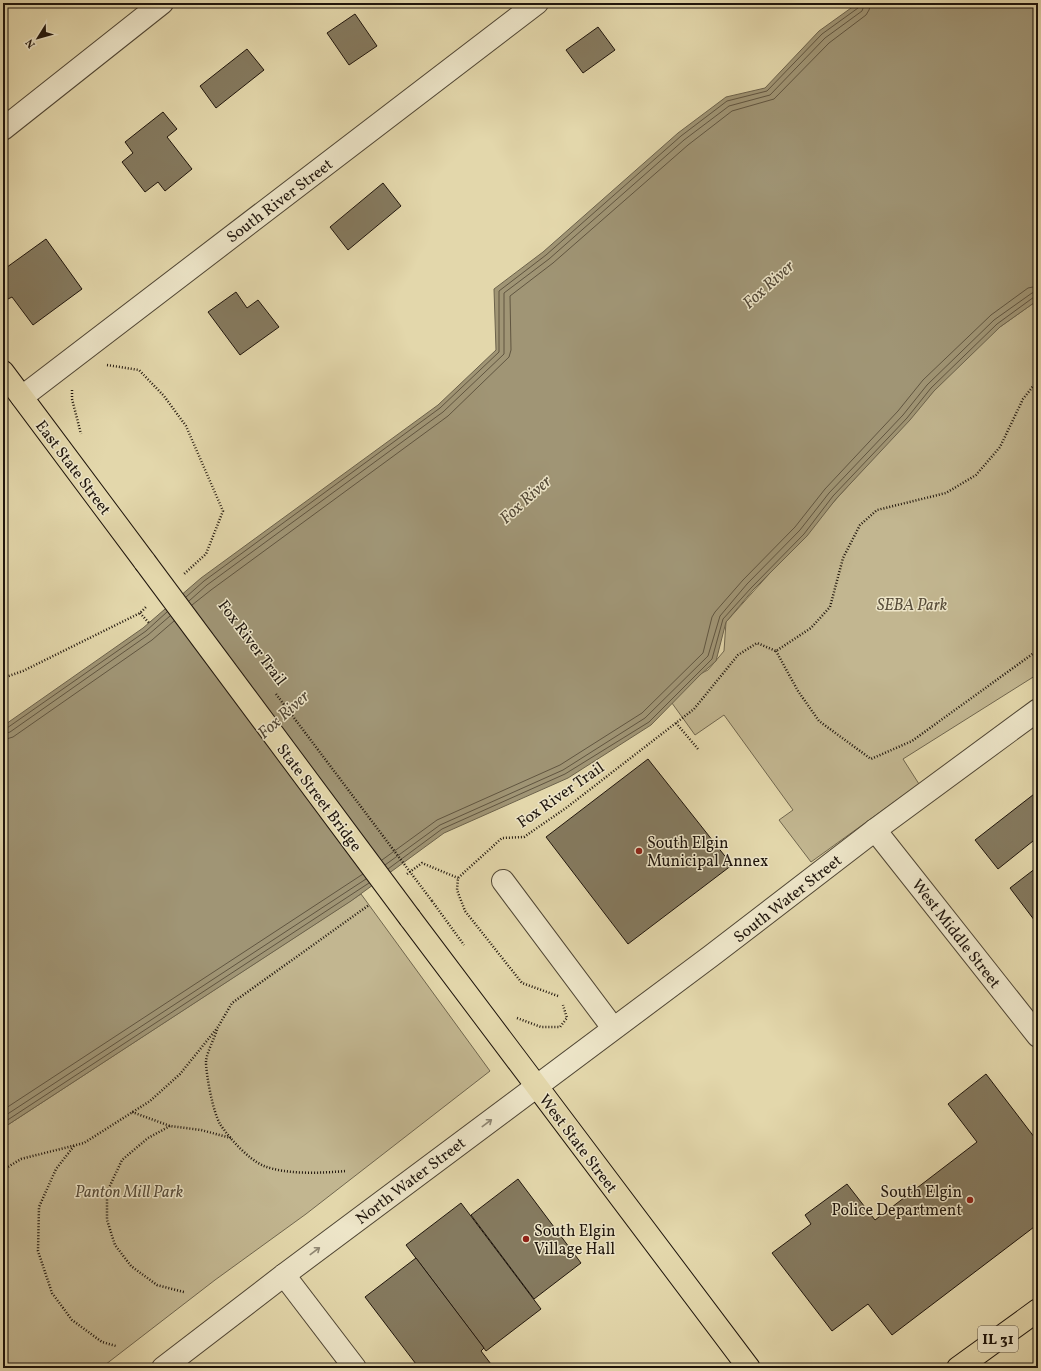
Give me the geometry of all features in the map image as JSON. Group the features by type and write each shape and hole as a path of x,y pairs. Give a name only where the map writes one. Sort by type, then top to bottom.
{"main road":[{"name":"East State Street","path":"3,372 145,562"},
{"name":"State Street Bridge","path":"145,562 410,918"},
{"name":"West State Street","path":"410,918 749,1368"},
{"name":"IL 31","path":"958,1368 1038,1310"}],"street":[{"path":"3,130 162,3"},
{"name":"South River Street","path":"22,397 537,3"},
{"name":"South Water Street","path":"536,1086 875,830 1038,710"},
{"name":"West Middle Street","path":"875,830 1038,1036"},
{"path":"503,881 613,1028"},
{"name":"North Water Street","path":"163,1368 284,1275 536,1086"},
{"path":"284,1275 355,1368"}],"path":[{"path":"102,367 108,364 139,370 164,396 186,426 223,511 206,554 179,579"},
{"path":"1038,380 1023,399 1000,448 976,475 946,492 877,510 860,525 843,558 830,607 811,628 776,651 798,691 819,721 871,759 912,741 1038,650"},
{"path":"73,384 72,399 81,434 86,440"},
{"path":"182,569 187,575"},
{"path":"3,678 23,671 140,613 151,603"},
{"path":"140,613 149,623"},
{"name":"Fox River Trail","path":"458,878 502,838 524,837 566,808 694,709 738,655 757,643 776,651"},
{"name":"Fox River Trail","path":"274,690 465,946"},
{"path":"676,723 698,748"},
{"path":"404,877 422,863 458,878 457,890 465,911 522,983 561,997 567,1018 560,1027 541,1027 516,1017"},
{"path":"3,1170 21,1159 84,1143 150,1101 180,1074 218,1027 232,1003 375,900"},
{"path":"218,1027 206,1060 210,1093 220,1124 242,1151 264,1166 314,1173 346,1170"},
{"path":"131,1112 170,1126 201,1130 232,1138"},
{"path":"170,1126 148,1138 122,1160 107,1192 107,1220 116,1245 132,1266 157,1284 184,1292"},
{"path":"74,1145 56,1169 40,1207 38,1251 52,1293 72,1320 102,1342 116,1346"}],"green space":[{"name":"SEBA Park","path":"1038,300 1038,674 903,759 919,784 811,862 779,820 793,810 724,715 695,735 664,692 708,670 724,651 726,622 926,399 987,336"},
{"name":"Panton Mill Park","path":"361,894 490,1071 306,1214 215,1280 101,1368 3,1368 3,1128"}],"water":[{"name":"Fox River","path":"858,3 1038,3 1038,300 1000,327 934,391 910,420 836,499 807,536 753,590 726,622 716,661 700,675 651,725 568,778 444,833 351,901 3,1128 3,726 143,628 201,578 438,405 496,350 494,289 543,252 678,133 726,97 765,88 819,31"}],"building":[{"path":"355,14 377,46 349,65 327,33"},
{"path":"598,27 615,50 583,73 566,50"},
{"path":"247,49 264,70 216,108 200,86"},
{"path":"163,112 177,129 167,137 192,169 165,191 158,182 145,192 122,162 133,153 125,142"},
{"path":"383,183 401,206 348,250 330,227"},
{"path":"46,239 82,289 33,325 12,297 8,299 3,293 3,270"},
{"path":"236,292 247,308 258,300 279,327 240,355 208,312"},
{"name":"South Elgin Municipal Annex","path":"648,759 732,865 628,944 546,837"},
{"path":"1038,791 1038,837 998,869 975,840"},
{"path":"1036,868 1038,871 1038,925 1010,888"},
{"name":"South Elgin Police Department","path":"986,1074 1038,1142 1038,1224 892,1335 868,1304 832,1331 772,1253 811,1224 805,1215 847,1184 875,1220 977,1142 948,1104"},
{"name":"South Elgin Village Hall","path":"518,1179 581,1263 534,1299 471,1215"},
{"path":"461,1203 541,1309 486,1351 406,1245"},
{"path":"416,1258 484,1348 481,1351 494,1368 419,1368 365,1297"}],"place":[{"name":"South Elgin Municipal Annex","path":"639,851"},
{"name":"South Elgin Police Department","path":"970,1200"},
{"name":"South Elgin Village Hall","path":"526,1239"}]}
